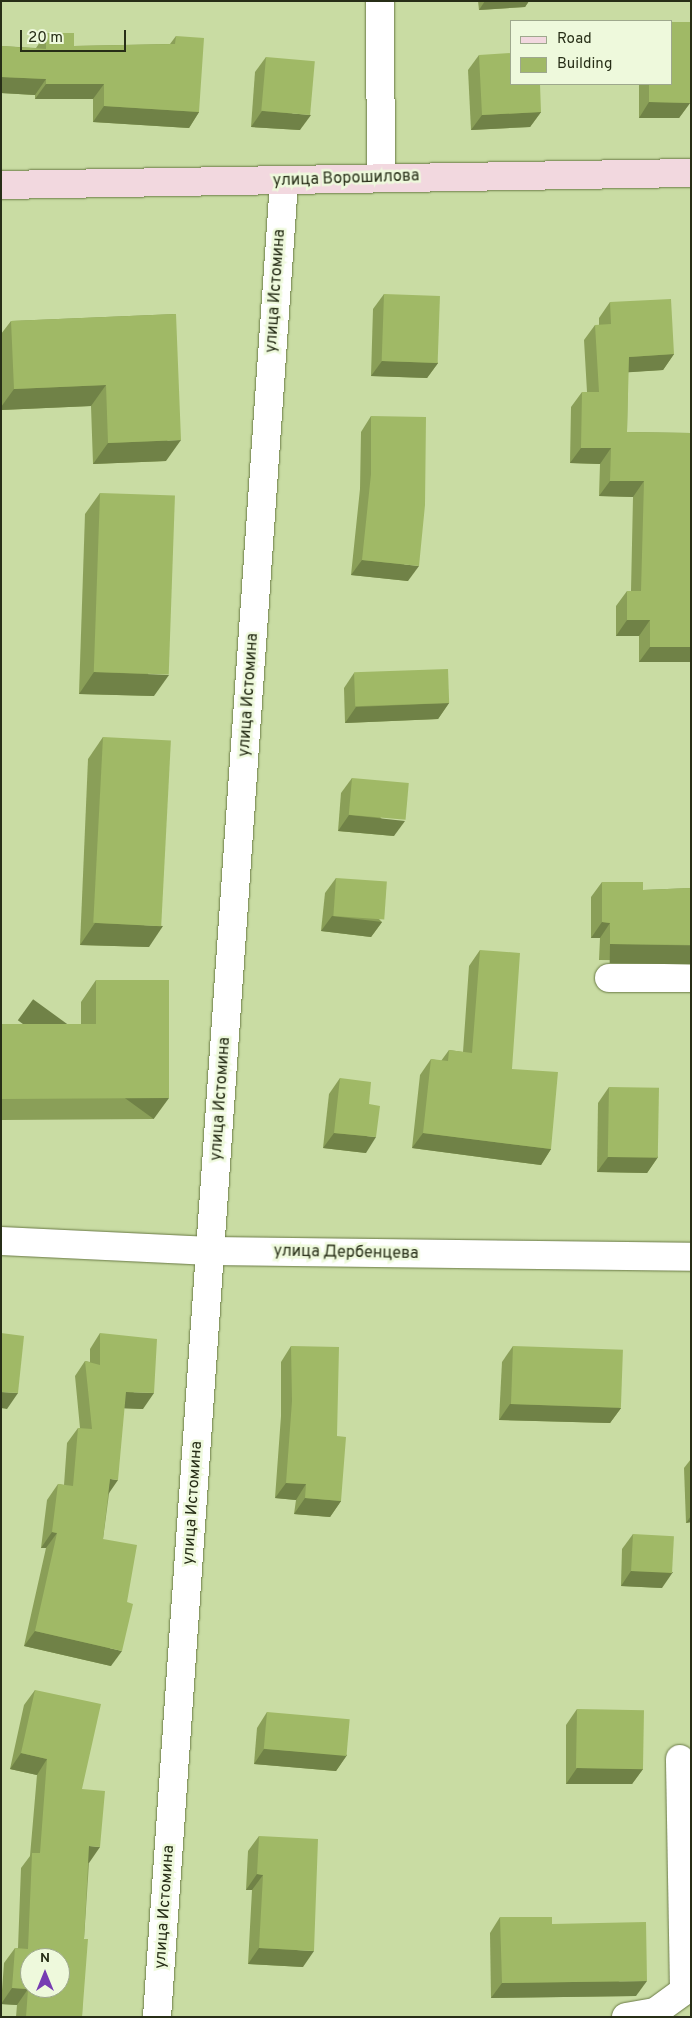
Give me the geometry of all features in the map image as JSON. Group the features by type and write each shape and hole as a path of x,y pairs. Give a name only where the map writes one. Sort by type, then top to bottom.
{"main road":[{"name":"улица Ворошилова","path":"1,185 284,181 381,176 691,173"}],"street":[{"path":"380,1 381,176"},
{"name":"улица Истомина","path":"157,2017 284,181"},
{"path":"609,978 691,978"},
{"name":"улица Дербенцева","path":"1,1242 211,1251 691,1257"},
{"path":"626,2017 655,2012 684,1991 680,1759"}],"building":[{"path":"672,22 690,22 690,103 649,102 649,85 672,85"},
{"path":"46,33 74,33 74,46 175,44 176,36 204,38 199,112 104,106 104,84 46,84 46,79 1,77 1,46 46,49"},
{"path":"510,53 510,85 540,85 541,112 482,115 479,55"},
{"path":"266,57 315,61 310,115 261,111"},
{"path":"384,294 440,296 438,363 382,361"},
{"path":"671,299 674,354 629,357 627,432 691,433 691,647 650,647 650,620 627,620 627,591 641,591 644,481 610,481 611,448 581,448 582,392 599,392 595,325 611,324 610,302"},
{"path":"176,314 181,440 108,443 106,385 14,389 11,321"},
{"path":"371,416 426,417 425,505 419,566 362,560 371,474"},
{"path":"100,493 175,496 169,675 94,672"},
{"path":"448,669 449,703 355,706 354,672"},
{"path":"103,737 171,741 161,926 93,923"},
{"path":"352,778 409,783 406,820 349,815"},
{"path":"336,878 387,882 384,919 333,916"},
{"path":"602,882 643,882 643,890 691,888 691,945 610,944 610,923 602,922"},
{"path":"480,950 520,953 512,1069 558,1072 551,1149 423,1133 431,1059 448,1061 449,1050 472,1053"},
{"path":"96,980 169,980 169,1098 1,1099 1,1024 96,1024"},
{"path":"340,1078 371,1082 369,1104 380,1106 376,1137 334,1133"},
{"path":"609,1087 659,1088 658,1158 608,1157"},
{"path":"1,1333 24,1336 18,1393 1,1392"},
{"path":"100,1333 157,1339 154,1393 126,1392 118,1480 110,1479 103,1539 137,1545 127,1602 133,1604 122,1651 35,1631 57,1533 52,1532 58,1484 73,1486 78,1428 92,1429 85,1361 100,1365"},
{"path":"291,1346 339,1347 337,1436 346,1437 341,1501 305,1498 306,1484 286,1483 292,1401"},
{"path":"513,1346 623,1350 621,1408 511,1404"},
{"path":"633,1534 674,1536 672,1573 631,1571"},
{"path":"35,1690 101,1704 82,1789 105,1791 100,1847 89,1846 84,1939 88,1939 82,2017 26,2017 27,1998 70,1998 70,1948 28,1948 32,1853 40,1853 47,1759 21,1753"},
{"path":"577,1709 644,1710 643,1769 576,1768"},
{"path":"267,1712 350,1719 346,1756 264,1749"},
{"path":"259,1836 318,1839 314,1951 259,1948 263,1875 257,1874"},
{"path":"500,1917 552,1917 552,1924 646,1922 647,1981 502,1983"},
{"path":"15,1948 20,1948 20,1988 12,1988"}]}
